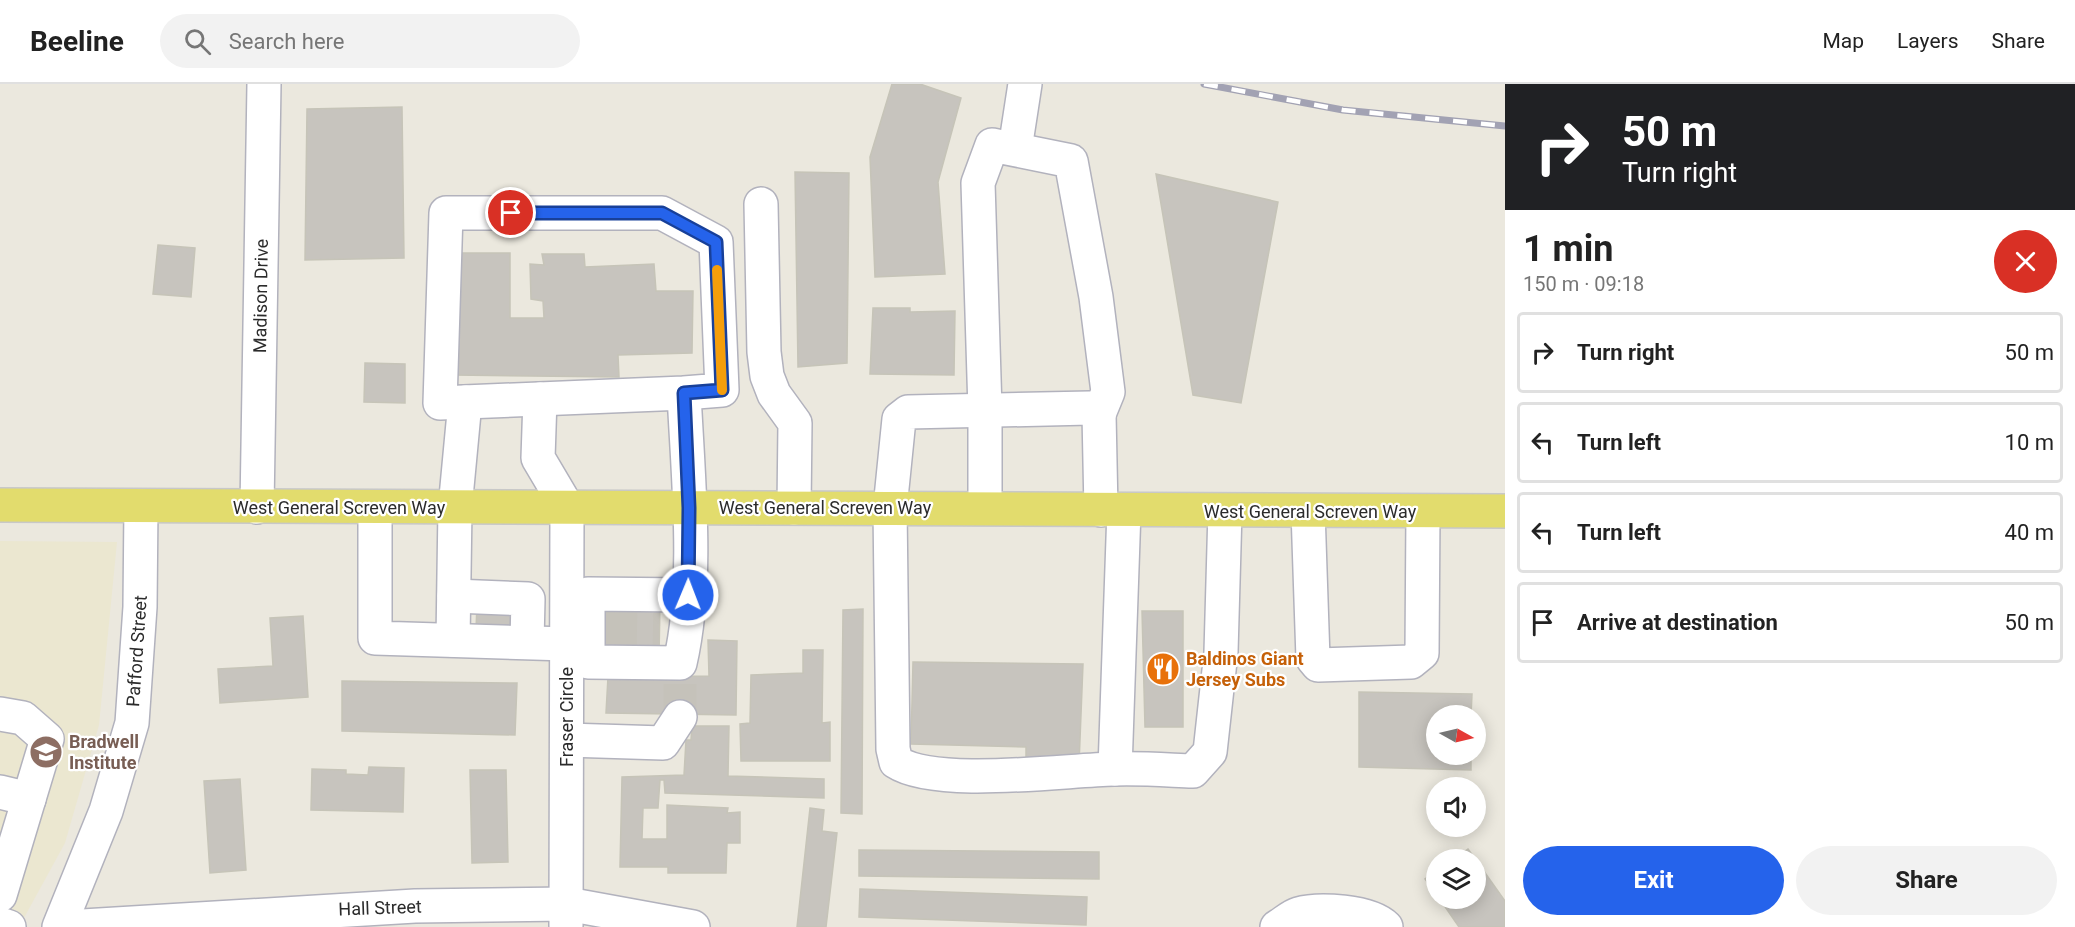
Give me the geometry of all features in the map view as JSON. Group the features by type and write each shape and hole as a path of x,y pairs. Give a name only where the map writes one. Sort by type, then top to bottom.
{"main road":[{"name":"West General Screven Way","path":"0,505 985,508 1225,512 1505,511"}],"street":[{"name":"Madison Drive","path":"257,507 264,84"},
{"path":"1015,149 1026,84"},
{"path":"985,508 985,410 978,183 992,144 1071,161 1096,297 1108,392 1099,414 1113,510 1120,633 1115,769"},
{"path":"761,204 764,352 767,376 774,393 795,423 794,508"},
{"path":"446,213 662,213 716,242 722,390 540,399 440,404 446,213"},
{"path":"684,393 689,508 688,595 674,629 680,668 588,662 581,632 588,594 688,595"},
{"path":"540,399 538,458 567,507"},
{"path":"453,640 455,508 465,402"},
{"path":"1099,414 1090,408 985,410 908,412 899,419 890,508 893,749 896,762 908,770 959,774 1006,775 1115,769 1193,771 1210,752 1221,652 1225,512"},
{"name":"Pafford Street","path":"59,927 106,811 132,723 140,607 141,506"},
{"path":"375,507 375,638 527,642 581,632"},
{"name":"Fraser Circle","path":"566,916 567,740 581,632 567,507"},
{"path":"1308,511 1313,659 1318,665 1411,662 1422,653 1423,512"},
{"path":"454,596 528,599 527,642"},
{"path":"0,714 23,718 47,739 14,796 0,895"},
{"path":"567,740 663,743 680,717"},
{"name":"Hall Street","path":"66,927 144,925 415,906 693,927"},
{"path":"1277,927 1296,915 1317,911 1365,917 1386,927"},
{"path":"0,924 9,927"}],"shaded area":[{"name":"Bradwell Institute","path":"0,541 117,542 99,725 65,843 19,927 0,927"}],"building":[{"path":"892,84 920,84 961,98 938,182 945,274 875,277 870,157"},
{"path":"402,107 404,258 305,260 307,109"},
{"path":"795,172 849,173 847,363 798,367"},
{"path":"1156,174 1278,202 1241,403 1193,395"},
{"path":"158,245 195,248 191,297 153,294"},
{"path":"455,253 510,253 510,318 544,318 543,301 531,299 530,264 544,265 542,254 584,254 585,267 654,264 656,291 693,291 692,353 618,355 619,377 453,375"},
{"path":"873,308 910,308 910,312 955,311 954,375 870,374"},
{"path":"365,363 405,364 405,403 364,402"},
{"path":"603,603 660,604 659,656 603,656"},
{"path":"477,604 519,605 519,630 476,630"},
{"path":"863,609 862,814 841,813 843,610"},
{"name":"Baldinos Giant Jersey Subs","path":"1142,611 1183,611 1183,727 1145,727"},
{"path":"303,616 308,697 220,703 218,669 273,666 270,618"},
{"path":"708,640 737,641 736,715 606,713 608,677 709,676"},
{"path":"803,650 823,650 822,723 830,722 830,761 741,761 740,724 750,723 751,675 803,673"},
{"path":"913,662 1083,664 1079,765 1026,766 1026,747 911,744"},
{"path":"342,681 517,683 515,735 342,731"},
{"path":"1359,692 1472,694 1472,705 1426,705 1426,765 1471,765 1471,770 1359,767"},
{"path":"692,726 729,726 728,776 824,779 824,798 665,793 664,780 660,780 658,808 643,808 642,839 667,839 667,805 728,808 727,813 740,812 740,843 727,843 726,873 668,873 668,867 620,867 622,777 684,775 686,740 691,740"},
{"path":"369,767 404,768 403,812 311,810 312,769 346,770 346,774 368,775"},
{"path":"470,770 506,770 508,862 472,863"},
{"path":"240,779 246,870 210,873 204,781"},
{"path":"810,808 824,810 822,831 837,833 826,927 797,927"},
{"path":"859,850 1099,852 1099,879 859,876"},
{"path":"1486,874 1505,901 1505,927 1459,927 1447,909 1486,909"},
{"path":"860,889 1087,897 1086,925 859,917"}],"tunnel":[{"path":"604,628 659,629"},
{"path":"680,673 680,717"}],"railway":[{"path":"1204,84 1343,110 1505,126"}],"slow traffic":[{"path":"717,270 722,390"}],"place":[{"name":"Baldinos Giant Jersey Subs","path":"1163,669"},
{"name":"Bradwell Institute","path":"46,752"}],"route":[{"path":"511,213 662,213 716,242 722,390 684,393 689,508 688,595"}]}
